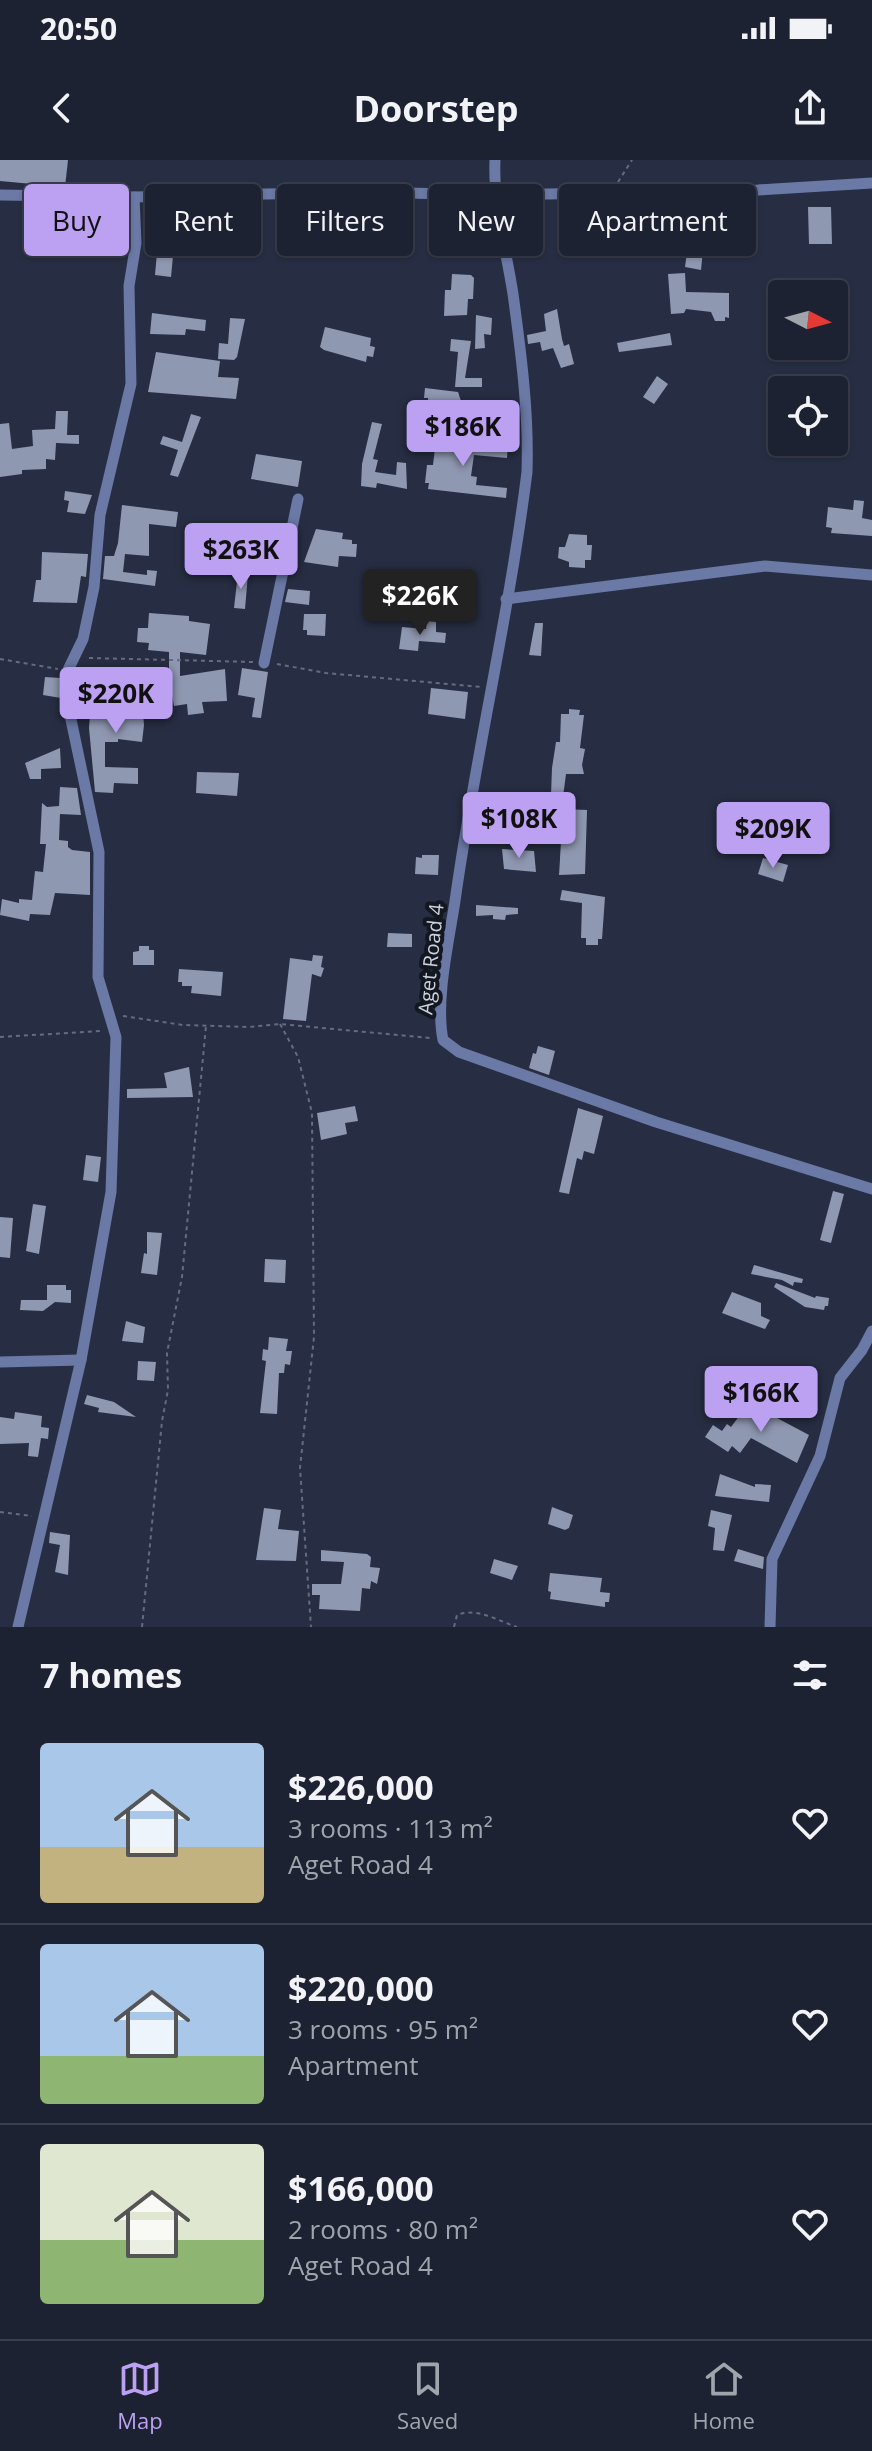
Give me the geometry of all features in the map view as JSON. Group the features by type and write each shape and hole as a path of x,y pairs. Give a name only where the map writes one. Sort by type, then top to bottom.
{"street":[{"name":"Aget Road 4","path":"494,184 495,160"},
{"path":"756,190 872,183"},
{"path":"0,195 134,197 429,194"},
{"path":"18,1627 41,1519 81,1360 111,1192 117,1060 111,1020 98,977 99,852 70,715 70,664 83,639 94,587 100,515 131,384 129,286 136,243 134,197"},
{"name":"Aget Road 4","path":"506,256 513,294 528,441 522,507 447,954 441,1023 443,1040 459,1052 656,1122 872,1189"},
{"path":"264,663 298,499"},
{"path":"506,599 765,566 872,575"},
{"path":"770,1627 772,1559 820,1456 840,1378 862,1350 872,1331"},
{"path":"0,1362 81,1360"}],"path":[{"path":"617,184 632,160"},
{"path":"0,659 43,668 70,664 264,663 326,673 492,688"},
{"path":"0,1037 79,1034 111,1020 206,1026 280,1024 443,1040"},
{"path":"280,1024 298,1057 312,1113 314,1337 300,1468 311,1627"},
{"path":"142,1627 162,1421 168,1390 167,1353 182,1277 206,1026"},
{"path":"0,1512 41,1519"},
{"path":"454,1627 457,1615 462,1612 488,1615 517,1627"}],"building":[{"path":"0,160 68,160 65,184 0,181"},
{"path":"808,207 831,207 832,244 809,244"},
{"path":"157,256 173,256 171,277 155,275"},
{"path":"686,256 702,256 701,270 685,267"},
{"path":"685,273 686,292 729,293 729,318 715,321 711,312 686,309 684,313 671,314 668,274"},
{"path":"452,274 471,275 474,278 473,299 468,299 467,315 444,316 445,290 451,290"},
{"path":"557,309 564,346 569,344 574,364 561,368 553,348 542,351 540,342 528,344 527,335 546,331 544,314"},
{"path":"152,313 206,320 205,331 186,329 185,335 150,334"},
{"path":"476,315 492,318 491,335 484,334 485,348 475,349"},
{"path":"230,318 245,319 237,357 234,360 218,359 219,343 228,344"},
{"path":"325,327 371,338 370,346 375,347 373,357 367,356 366,362 324,350 320,347"},
{"path":"670,333 672,345 619,352 617,343"},
{"path":"451,339 471,341 465,378 482,378 482,387 455,387 458,352 450,351"},
{"path":"156,352 220,361 218,377 239,378 236,399 148,392"},
{"path":"657,376 668,384 654,404 643,397"},
{"path":"425,388 458,392 468,422 443,430 444,418 432,416 433,406 428,405 428,398 424,398"},
{"path":"56,411 68,411 67,435 79,435 79,444 56,443 55,460 46,459 46,469 22,470 22,474 0,477 0,424 9,423 12,449 33,446 32,430 55,429"},
{"path":"191,414 201,417 178,477 170,475 178,450 160,444 163,436 182,442"},
{"path":"372,422 382,424 373,459 378,460 375,472 396,475 397,462 406,463 407,489 377,483 376,488 361,486 362,464"},
{"path":"439,443 508,445 507,458 474,455 471,476 477,477 476,485 507,488 506,498 428,489 429,483 425,483 427,465 433,465 435,448 439,448"},
{"path":"256,454 302,461 298,487 251,479"},
{"path":"65,491 92,495 85,514 67,512 69,501 64,500"},
{"path":"854,500 864,501 862,518 872,520 872,536 831,533 832,528 826,527 828,507 853,510"},
{"path":"122,505 178,512 176,527 149,524 149,556 125,554 123,572 147,575 147,570 157,571 155,586 103,579 105,556 114,556 118,543"},
{"path":"316,529 343,533 342,539 357,544 356,557 339,556 338,567 304,562"},
{"path":"569,534 587,535 587,545 592,545 591,560 585,560 585,568 569,567 569,562 558,558 559,547 565,547"},
{"path":"42,552 88,554 86,577 81,576 77,603 33,602 36,580 41,580"},
{"path":"412,571 428,571 428,575 435,575 435,589 427,589 428,596 413,597"},
{"path":"238,573 248,574 245,609 234,608"},
{"path":"288,589 310,591 309,605 285,602"},
{"path":"149,613 189,616 189,621 210,624 206,655 180,652 180,676 225,669 227,701 202,702 204,713 188,715 187,704 174,706 169,679 169,652 148,650 149,643 137,642 138,628 148,628"},
{"path":"304,614 326,614 325,636 307,635 307,630 303,630"},
{"path":"427,621 436,622 436,632 446,633 445,643 419,641 418,651 399,649 402,627 426,629"},
{"path":"535,623 543,623 541,656 529,655"},
{"path":"242,668 268,672 261,718 252,717 255,698 238,695"},
{"path":"131,676 140,676 144,725 142,742 118,739 118,742 105,742 105,767 138,768 138,784 114,783 113,793 95,792 89,728 91,702 118,703 117,693 131,692"},
{"path":"45,677 60,678 61,698 43,695"},
{"path":"431,688 468,692 465,719 428,714"},
{"path":"569,709 580,710 579,715 584,715 580,748 585,749 584,774 566,774 563,797 551,795 552,768 556,742 560,742 561,714 569,714"},
{"path":"60,748 61,768 41,769 41,779 30,779 25,763"},
{"path":"197,772 239,773 237,796 196,793"},
{"path":"60,787 77,788 81,815 60,814 59,840 68,841 68,847 72,850 90,852 90,895 55,893 50,915 30,914 29,921 0,915 2,899 19,903 19,899 32,900 35,871 43,872 46,844 40,844 42,803 47,807 59,806"},
{"path":"563,809 587,810 585,874 559,875"},
{"path":"502,849 534,851 536,872 504,869"},
{"path":"422,855 439,855 438,875 415,874 416,857 422,858"},
{"path":"763,858 788,865 783,882 758,874"},
{"path":"562,890 605,897 602,939 598,939 598,945 586,945 586,938 581,938 582,903 560,900"},
{"path":"476,905 518,908 518,914 506,915 505,920 493,919 493,915 476,916"},
{"path":"388,933 412,934 412,947 387,947"},
{"path":"139,946 149,946 149,950 154,950 154,965 133,965 133,952 139,951"},
{"path":"313,955 323,956 321,967 324,968 321,977 312,974 306,1021 283,1019 290,958 312,961"},
{"path":"179,969 223,972 221,996 191,993 192,986 182,986 182,982 178,982"},
{"path":"538,1046 555,1051 549,1075 529,1068"},
{"path":"189,1067 193,1097 127,1098 127,1089 167,1088 164,1073"},
{"path":"355,1106 358,1121 345,1123 347,1134 321,1140 317,1113"},
{"path":"578,1108 603,1116 594,1154 584,1151 582,1160 577,1158 569,1194 559,1192"},
{"path":"86,1155 101,1157 98,1182 83,1180"},
{"path":"833,1191 844,1194 831,1243 820,1240"},
{"path":"33,1204 46,1206 39,1254 26,1251"},
{"path":"0,1217 13,1218 10,1258 0,1257"},
{"path":"147,1232 162,1233 157,1275 141,1273 144,1253 147,1254"},
{"path":"265,1259 286,1260 285,1283 264,1282"},
{"path":"754,1265 803,1279 802,1283 794,1282 793,1286 782,1280 751,1274"},
{"path":"776,1283 815,1298 829,1298 828,1306 824,1310 805,1307 774,1287"},
{"path":"47,1285 66,1285 66,1290 71,1290 71,1303 55,1302 43,1311 20,1310 21,1300 47,1300"},
{"path":"732,1292 761,1303 761,1316 770,1320 765,1329 722,1313"},
{"path":"126,1321 145,1327 143,1343 122,1341"},
{"path":"269,1337 288,1339 286,1351 292,1351 290,1365 285,1364 284,1373 279,1373 277,1414 260,1413 266,1361 262,1360 263,1349 268,1350"},
{"path":"138,1361 156,1362 154,1381 137,1380"},
{"path":"87,1395 114,1402 136,1417 98,1412 99,1408 84,1404"},
{"path":"749,1403 809,1435 797,1463 751,1438 740,1453 732,1446 728,1452 705,1437 713,1425 722,1431 727,1424 731,1427"},
{"path":"15,1412 42,1416 41,1427 49,1428 48,1439 41,1438 38,1457 28,1456 29,1443 0,1444 0,1417 14,1419"},
{"path":"720,1474 755,1487 755,1484 771,1485 769,1502 715,1496"},
{"path":"552,1507 573,1515 569,1528 565,1530 548,1524"},
{"path":"264,1508 281,1510 278,1529 299,1531 296,1561 256,1560"},
{"path":"711,1510 732,1515 724,1551 713,1550 715,1528 708,1526"},
{"path":"50,1532 70,1535 68,1575 55,1572 60,1545 49,1543"},
{"path":"738,1549 764,1557 763,1569 734,1561"},
{"path":"321,1550 367,1554 371,1557 370,1567 380,1568 377,1584 371,1581 370,1589 362,1588 360,1611 319,1609 320,1595 312,1595 312,1584 341,1584 344,1562 321,1561"},
{"path":"494,1559 518,1566 512,1580 490,1573"},
{"path":"550,1573 602,1578 600,1592 610,1593 609,1602 605,1602 605,1607 550,1599"}]}
